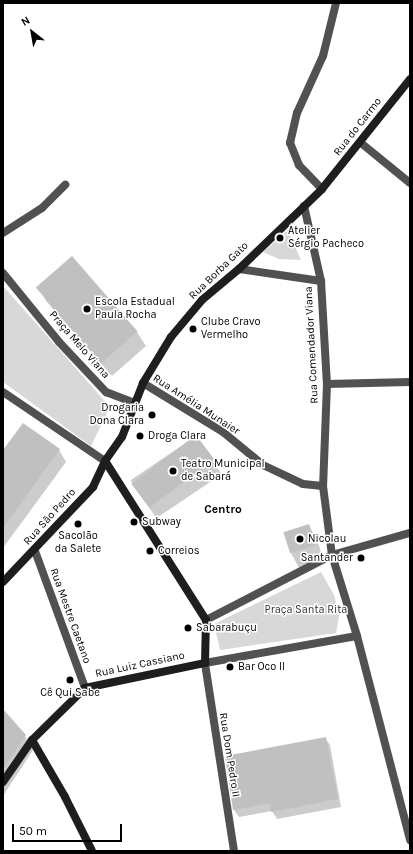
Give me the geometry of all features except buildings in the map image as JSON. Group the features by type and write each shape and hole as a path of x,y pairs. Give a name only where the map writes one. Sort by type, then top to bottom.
{"main road":[{"name":"Rua do Carmo","path":"322,189 361,143 410,79"},
{"name":"Rua Borba Gato","path":"134,403 142,383 171,337 202,300 239,268 322,189"},
{"path":"134,403 122,437 105,461 206,620 205,663"},
{"name":"Rua São Pedro","path":"3,582 35,551 93,487 105,461"},
{"name":"Rua Luiz Cassiano","path":"3,782 32,740 85,688 205,663"},
{"path":"32,740 65,797 92,851"}],"street":[{"path":"322,189 300,165 290,144 297,113 323,56 336,3"},
{"path":"361,143 410,183"},
{"path":"3,233 42,208 65,185"},
{"name":"Rua Comendador Viana","path":"304,206 321,281 327,384 323,486 332,555"},
{"path":"239,268 321,281"},
{"name":"Praça Melo Viana","path":"3,272 59,342 106,392 134,403"},
{"path":"327,384 410,382"},
{"name":"Rua Amélia Munaier","path":"142,383 177,406 223,432 262,465 303,484 323,486"},
{"path":"3,392 105,461"},
{"path":"206,620 332,555 410,533"},
{"name":"Rua Mestre Caetano","path":"35,551 85,688"},
{"path":"332,555 357,636 410,840"},
{"path":"205,663 357,636"},
{"name":"Rua Dom Pedro II","path":"205,663 234,851"}],"green space":[{"path":"288,230 301,260 279,259 263,252"},
{"path":"3,286 110,407 91,446 3,382"},
{"name":"Praça Santa Rita","path":"321,572 334,595 339,616 336,633 220,650 214,624"}],"place":[{"name":"Atelier Sérgio Pacheco","path":"280,238"},
{"name":"Escola Estadual Paula Rocha","path":"87,309"},
{"name":"Clube Cravo Vermelho","path":"193,329"},
{"name":"Drogaria Dona Clara","path":"152,415"},
{"name":"Droga Clara","path":"140,436"},
{"name":"Teatro Municipal de Sabará","path":"173,471"},
{"name":"Subway","path":"134,522"},
{"name":"Sacolão da Salete","path":"78,524"},
{"name":"Nicolau","path":"300,539"},
{"name":"Correios","path":"150,551"},
{"name":"Santander","path":"361,558"},
{"name":"Sabarabuçu","path":"188,628"},
{"name":"Bar Oco II","path":"230,667"},
{"name":"Cê Qui Sabe","path":"70,680"}],"district":[{"name":"Centro","path":"223,510"}]}
